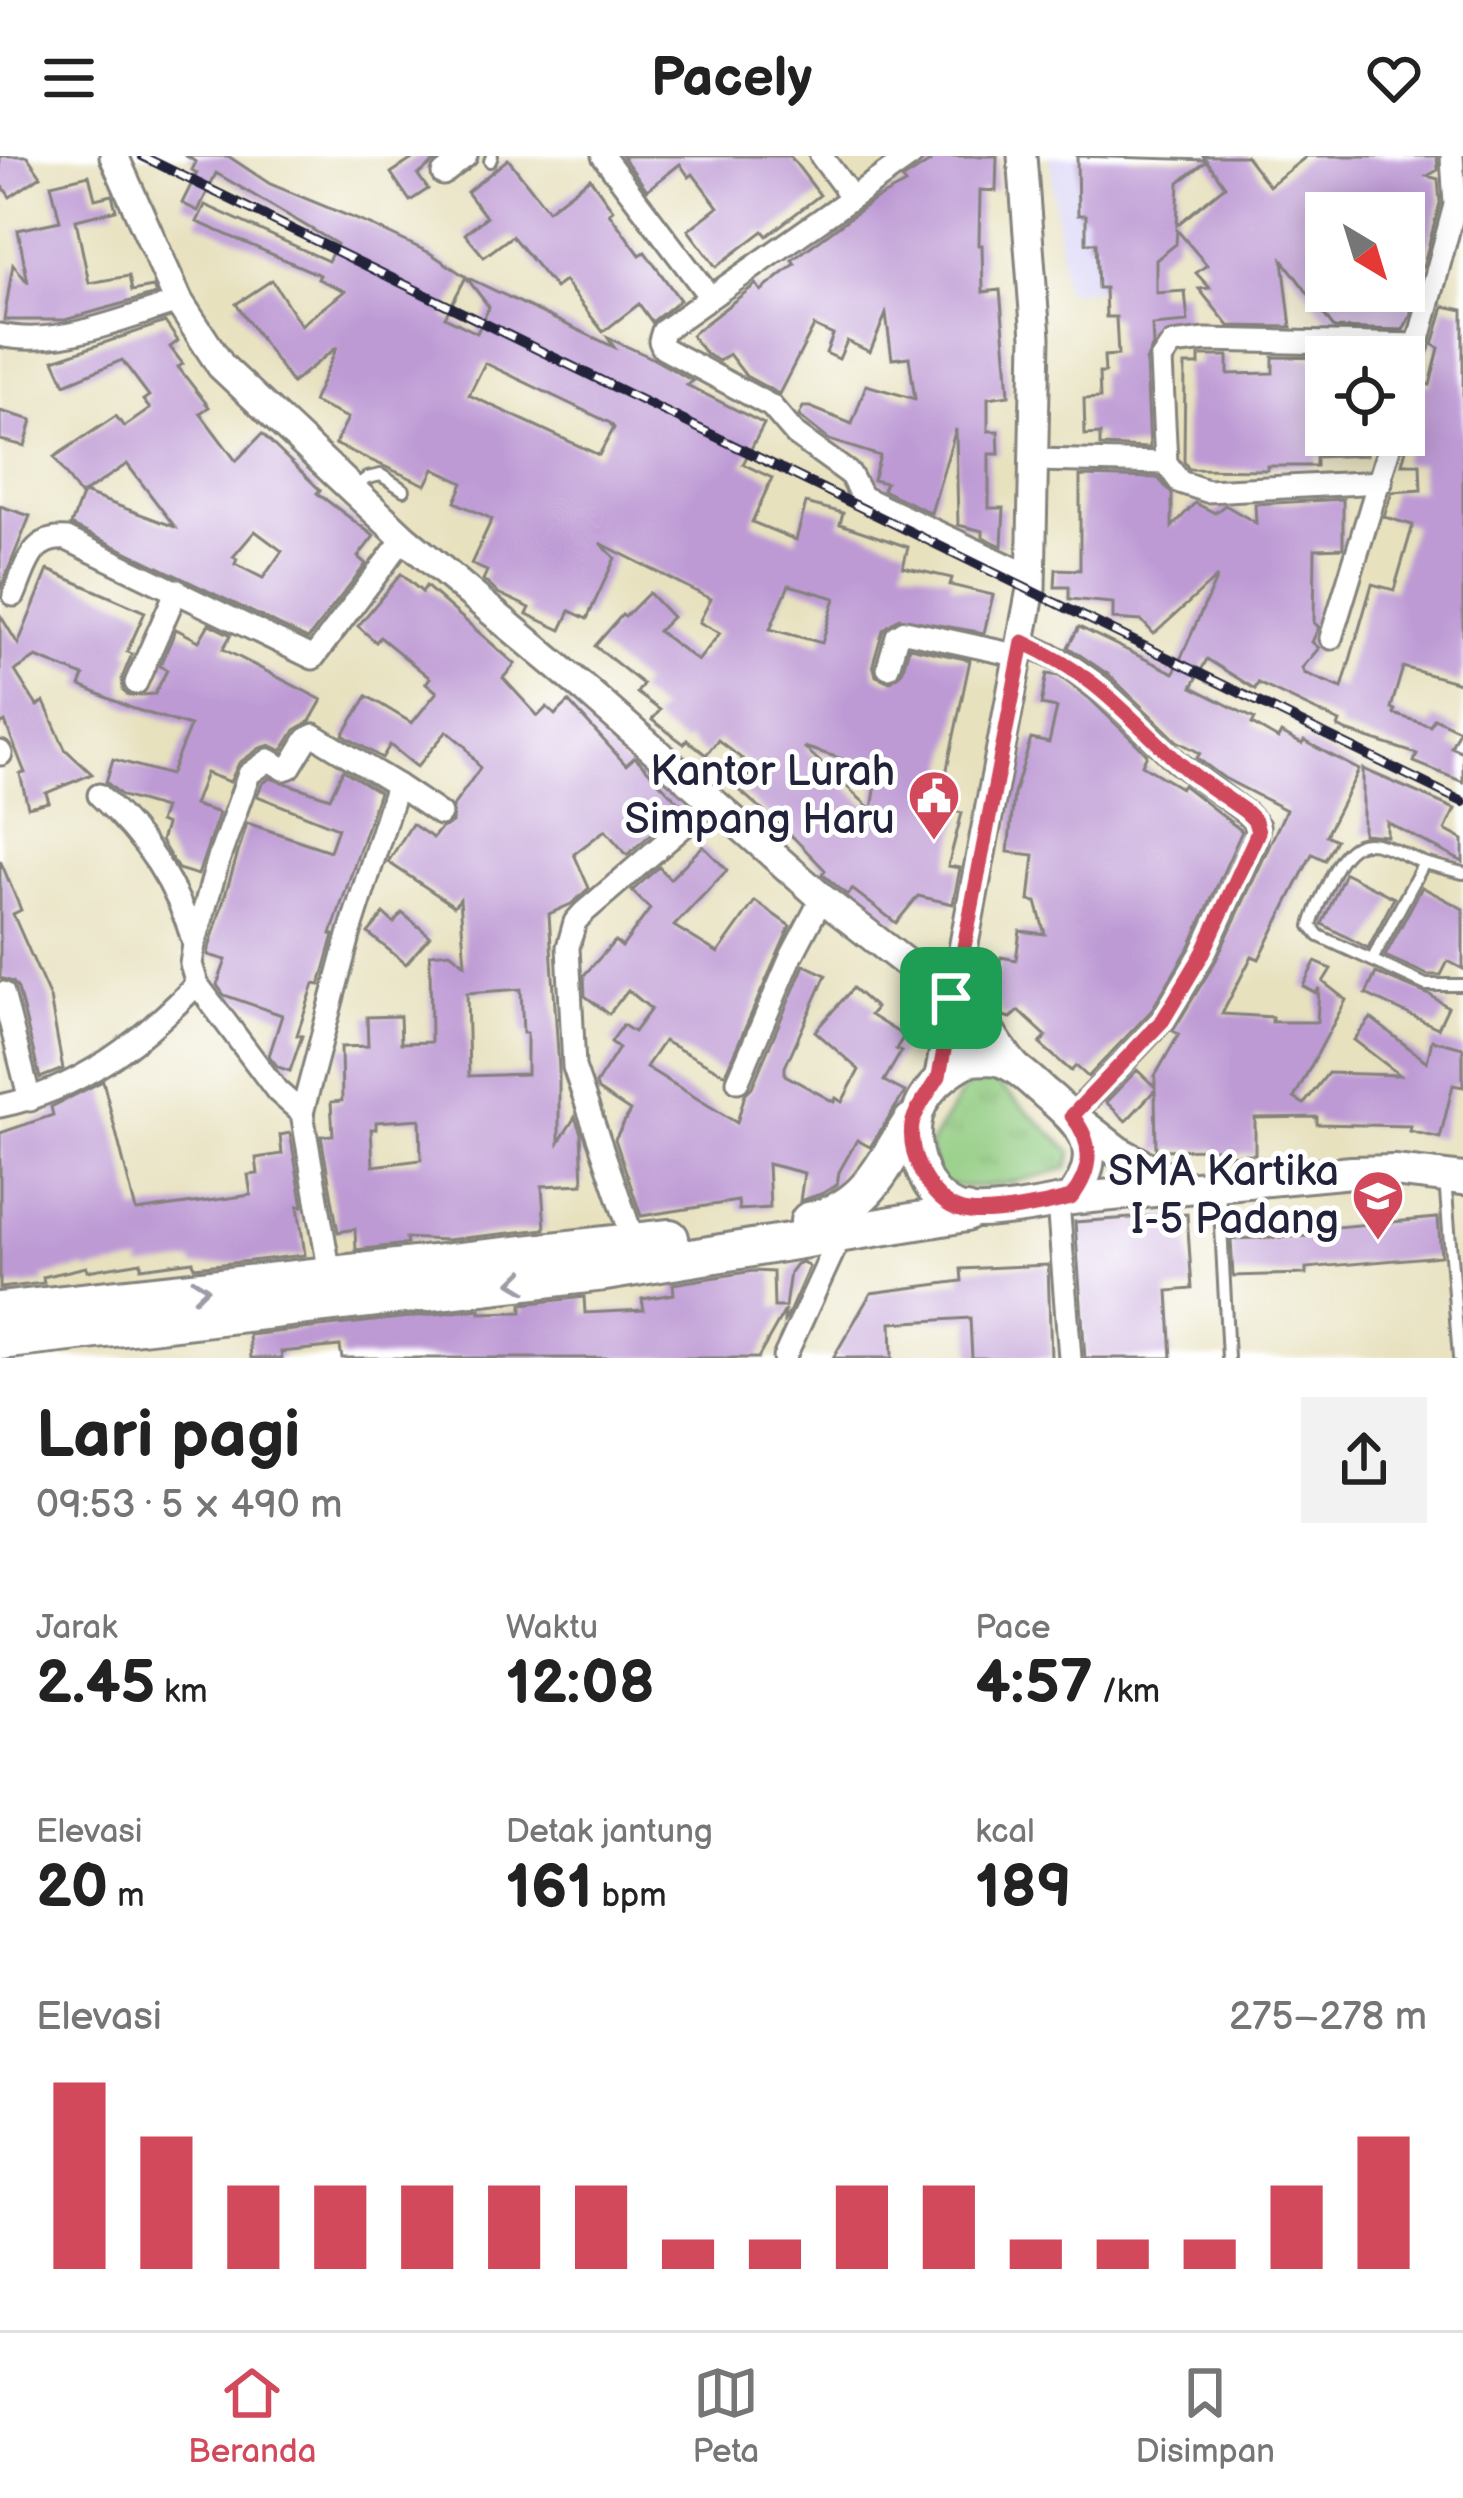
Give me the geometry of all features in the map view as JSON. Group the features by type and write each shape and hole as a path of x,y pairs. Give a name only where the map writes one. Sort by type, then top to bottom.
{"main road":[{"path":"844,1222 884,1168 939,1076 968,1060 998,1060 1023,1074 1118,1152 1182,1186"},
{"path":"1065,1200 1090,1164 1089,1147 1075,1118"},
{"path":"912,1122 914,1150 927,1183 945,1202 966,1213"},
{"path":"0,1311 124,1313 605,1272 844,1222 1352,1172 1454,1177"},
{"path":"0,1342 46,1347 124,1313 330,1274 813,1220 844,1222"}],"street":[{"path":"443,174 466,156"},
{"path":"603,156 710,297"},
{"path":"821,156 851,196"},
{"path":"911,156 659,335 664,348 771,406 796,435 850,474 862,496 1031,576"},
{"path":"939,1076 1022,649 1031,576 1036,337 1022,156"},
{"path":"1420,336 1455,205 1451,156"},
{"path":"111,158 179,302 221,366 404,538 823,898 951,998"},
{"path":"0,335 55,337 179,302"},
{"path":"1305,342 1172,344 1161,360 1166,463 1180,482 1207,491 1381,482"},
{"path":"1331,638 1388,456"},
{"path":"1036,460 1166,463"},
{"path":"14,595 33,549 58,538 177,590 313,658 404,538"},
{"path":"136,682 177,590"},
{"path":"888,667 897,636 905,632 1022,649 1067,663 1099,686 1177,762 1258,826 1203,953 1163,1020 1075,1118"},
{"path":"302,1113 277,1091 197,984 191,964 249,774 262,762 290,767 314,735 440,814"},
{"path":"330,1274 302,1113 350,932 397,785"},
{"path":"99,795 158,860 185,911 194,945"},
{"path":"634,1242 574,1067 568,946 583,913 712,802"},
{"path":"739,1081 790,957 823,898"},
{"path":"961,958 977,1010 995,1042 1023,1074"},
{"path":"0,1106 68,1086 116,1056 197,984"},
{"path":"3,993 30,1100"},
{"path":"1065,1200 1070,1358"},
{"path":"784,1358 844,1222"}],"lane":[{"path":"352,489 367,478 382,475 404,490"},
{"path":"1463,873 1363,842 1340,857 1311,926 1319,936 1426,985 1463,986"},
{"path":"1372,960 1424,863"},
{"path":"1454,1177 1459,1358"},
{"path":"1219,1182 1228,1358"}],"shaded area":[{"path":"1050,156 1128,156 1134,286 1064,292"}],"green space":[{"path":"980,1074 992,1079 1072,1152 1068,1168 984,1186 937,1180 929,1146 970,1079"}],"building":[{"path":"0,156 27,156 41,176 10,197 0,182"},
{"path":"186,156 228,156 270,184 430,253 466,277 614,347 608,338 650,357 693,381 687,385 764,424 743,464 772,478 752,522 796,540 806,503 843,513 840,524 908,547 903,567 952,578 950,585 993,595 984,633 899,618 883,630 873,664 876,676 890,682 902,672 909,647 970,660 939,807 962,813 948,866 960,868 953,904 918,896 896,923 852,889 847,895 822,874 825,870 794,838 738,789 755,769 718,740 706,755 652,720 660,710 637,693 643,684 595,646 649,593 672,617 658,631 698,661 720,633 699,622 711,599 600,543 615,558 587,619 570,611 561,630 498,593 483,580 487,571 471,564 492,519 455,502 463,483 434,469 426,485 335,444 348,418 313,402 337,347 292,383 236,304 272,280 301,325 345,291 318,279 320,275 197,222 205,205 328,261 337,244 216,173 198,211 182,203 197,173 192,170 196,162","holes":["466,277 489,307 477,333 445,317","485,363 614,428 599,455 469,395","789,585 835,598 822,643 770,629","804,747 878,770 872,810"]},
{"path":"417,156 442,156 418,175 428,189 410,201 391,173"},
{"path":"622,156 790,156 820,195 716,267 688,230 718,207 693,174 689,177 680,164 647,190"},
{"path":"930,156 997,156 996,191 980,190 979,245 983,292 1000,290 1007,366 1009,395 988,398 988,431 998,431 999,454 989,454 989,508 1004,508 1002,546 983,537 983,531 958,525 956,429 931,513 883,490 886,483 873,480 880,456 829,440 799,416 803,407 810,407 852,424 866,385 915,399 909,357 892,359 886,314 870,352 847,341 839,359 826,353 833,335 814,326 779,394 746,376 729,354 719,361 706,354 691,335 756,284 761,291 795,264 792,260 871,202 905,184 902,180 930,162"},
{"path":"1077,156 1206,160 1203,156 1246,156 1269,186 1307,156 1437,156 1438,170 1427,176 1438,179 1440,203 1425,259 1425,192 1305,192 1305,289 1283,260 1291,327 1229,326 1199,289 1210,288 1196,273 1207,265 1177,230 1176,244 1156,260 1156,293 1185,291 1188,322 1152,325 1153,345 1146,361 1150,448 1100,446 1100,434 1085,435 1084,399 1100,398 1104,356 1118,355 1116,317 1106,317 1105,288 1098,288 1096,243 1086,243 1086,215 1078,215","holes":["1207,161 1225,186 1177,225 1179,182"]},
{"path":"508,159 548,210 590,178 613,210 609,213 680,300 652,322 639,304 603,332 564,281 555,288 512,236 484,257 465,234 486,217 467,192"},
{"path":"89,175 95,199 112,195 116,210 76,220 89,283 129,276 132,291 153,287 156,294 65,320 4,320 13,264 28,283 18,230 60,221 51,184"},
{"path":"1444,306 1463,310 1463,671 1459,683 1403,667 1391,708 1394,714 1430,726 1434,718 1459,730 1451,747 1463,752 1463,782 1414,762 1417,754 1346,731 1338,727 1340,722 1258,683 1255,689 1207,659 1192,687 1255,719 1252,724 1278,739 1281,733 1304,741 1359,770 1326,835 1336,840 1325,860 1312,854 1259,959 1252,956 1222,1014 1272,1017 1272,1022 1317,1022 1319,988 1316,993 1303,986 1315,962 1331,969 1323,982 1346,1000 1294,1098 1304,1104 1328,1073 1400,1075 1354,1040 1371,1018 1427,1062 1432,1040 1463,1048 1463,1087 1453,1085 1440,1138 1410,1131 1411,1126 1317,1124 1317,1117 1255,1118 1255,1154 1156,1150 1155,1090 1126,1121 1106,1102 1137,1070 1155,1087 1155,1076 1179,1034 1173,1031 1216,960 1286,810 1224,778 1197,758 1200,753 1177,741 1109,675 1068,647 1079,627 1174,673 1217,577 1154,634 1142,621 1113,619 1113,603 1069,599 1069,587 1055,587 1056,569 1080,570 1080,476 1158,478 1172,494 1172,527 1195,503 1215,513 1225,505 1256,523 1255,504 1343,499 1343,548 1315,549 1314,623 1319,627 1312,642 1319,648 1302,668 1342,688 1372,584 1394,590 1413,525 1384,517 1392,492 1421,490 1420,464 1402,464 1404,456 1425,456 1425,384 1430,385 1439,348 1433,345"},
{"path":"1322,312 1411,312 1403,330 1334,328"},
{"path":"165,322 178,341 170,347 183,364 178,367 209,407 200,413 236,461 262,434 320,490 317,493 374,536 358,557 366,564 308,639 71,525 83,493 54,457 116,416 124,427 150,409 143,400 149,396 122,360 65,384 54,360","holes":["127,464 175,527 84,493","255,531 282,551 263,578 235,564 233,557"]},
{"path":"1199,356 1228,356 1228,374 1273,373 1273,357 1305,358 1305,456 1341,456 1316,457 1316,466 1189,469 1184,462 1185,365 1199,365"},
{"path":"0,411 32,420 25,446 0,440"},
{"path":"0,506 30,516 0,590"},
{"path":"48,570 145,612 127,652 132,654 122,678 123,691 129,696 155,694 167,670 160,666 176,629 199,641 209,624 231,635 223,649 322,700 282,751 270,745 260,748 239,763 230,782 206,773 194,805 219,813 198,875 178,869 161,841 166,825 159,822 164,808 122,796 106,782 113,759 170,775 190,726 80,686 84,676 36,657 15,671 37,706 44,702 65,749 92,774 46,793 49,802 28,807 20,774 25,773 5,722 0,725 0,615 18,644"},
{"path":"401,574 422,592 426,586 515,664 503,678 538,716 547,707 555,715 569,702 626,765 635,757 683,807 627,855 605,830 574,854 589,888 571,904 549,914 559,1142 575,1117 581,1133 583,1184 542,1186 545,1229 446,1240 406,1238 407,1244 356,1250 355,1229 338,1232 321,1136 333,1135 331,1102 342,1101 341,1047 368,1046 367,1017 400,1016 401,1043 431,1042 430,954 450,952 465,964 460,899 454,906 388,862 412,824 433,838 452,823 453,806 480,768 447,731 417,767 390,745 382,758 343,735 367,696 412,723 437,692 426,683 430,678 380,637 376,642 358,626","holes":["521,989 527,1074 469,1076 467,993","420,1119 421,1160 373,1166 371,1129 376,1129 376,1122"]},
{"path":"1047,674 1059,676 1089,698 1147,754 1142,765 1183,785 1242,831 1190,946 1151,1011 1088,1077 1076,1066 1071,1071 1040,1044 1046,1036 1019,1011 1011,1018 1003,1016 992,993 1001,957 1016,960 1020,931 1045,934 1036,902 1029,901 1034,855 1008,852 1014,794 1031,739 1049,743 1057,708 1041,705"},
{"path":"1363,769 1455,809 1445,830 1463,840 1463,862 1387,822 1387,836 1363,834"},
{"path":"343,770 379,792 331,934 320,985 314,984 297,1035 302,1036 290,1071 278,1067 269,1056 282,1015 224,995 217,985 226,960 208,955 209,948 247,823 330,851 338,828 257,796 262,784 270,778 330,798"},
{"path":"703,846 727,870 674,926 718,953 755,901 790,926 725,1074 664,1041 646,1067 737,1123 745,1094 804,965 826,975 785,1075 842,1102 859,1070 815,1031 853,988 876,1008 870,1015 904,1036 896,1049 901,1052 884,1081 905,1092 870,1147 857,1140 837,1185 821,1194 800,1201 804,1173 768,1164 770,1208 739,1210 738,1201 641,1216 615,1139 630,1111 596,1084 619,1048 611,1042 623,1025 634,1032 651,1009 628,990 609,1014 585,996 584,975 615,941 622,947 650,909 632,891 659,867 670,879"},
{"path":"0,860 21,910 13,914 50,998 63,1069 40,1078 18,989 0,978"},
{"path":"1345,873 1394,898 1368,948 1322,924"},
{"path":"1422,887 1463,909 1463,969 1448,961 1441,975 1428,975 1385,956"},
{"path":"402,913 430,936 406,964 368,933 384,914 394,923"},
{"path":"1376,973 1448,1007 1438,1028 1366,994"},
{"path":"103,1081 136,1211 251,1195 248,1175 258,1174 256,1158 282,1154 280,1135 290,1133 303,1206 298,1206 305,1255 194,1267 193,1261 141,1268 141,1262 87,1271 86,1267 43,1277 44,1283 0,1288 0,1133 53,1115 51,1107"},
{"path":"1187,1214 1192,1289 1168,1291 1172,1358 1085,1358 1075,1222"},
{"name":"SMA Kartika I-5 Padang","path":"1438,1218 1441,1256 1306,1268 1306,1274 1233,1276 1231,1239 1313,1236 1313,1229"},
{"path":"803,1262 809,1267 787,1317 784,1321 785,1310 758,1358 342,1358 340,1346 281,1352 282,1358 251,1358 249,1335 480,1309 480,1313 522,1312 522,1304 584,1297 585,1313 644,1310 642,1299 674,1294 673,1284 753,1271 773,1272 774,1307 785,1307 790,1272"},
{"path":"1048,1265 1051,1358 972,1358 970,1318 891,1323 892,1358 833,1358 871,1293 962,1281 961,1269"}],"railway":[{"path":"142,156 1463,802"}],"place":[{"name":"Kantor Lurah Simpang Haru","path":"934,842"},
{"name":"SMA Kartika I-5 Padang","path":"1378,1242"}],"route":[{"path":"1023,642 1067,663 1099,686 1177,762 1246,812 1258,832 1203,953 1163,1020 1072,1116 1089,1147 1090,1164 1071,1198 966,1213 945,1202 927,1183 914,1150 912,1122 939,1076 951,998 1023,642"}]}
